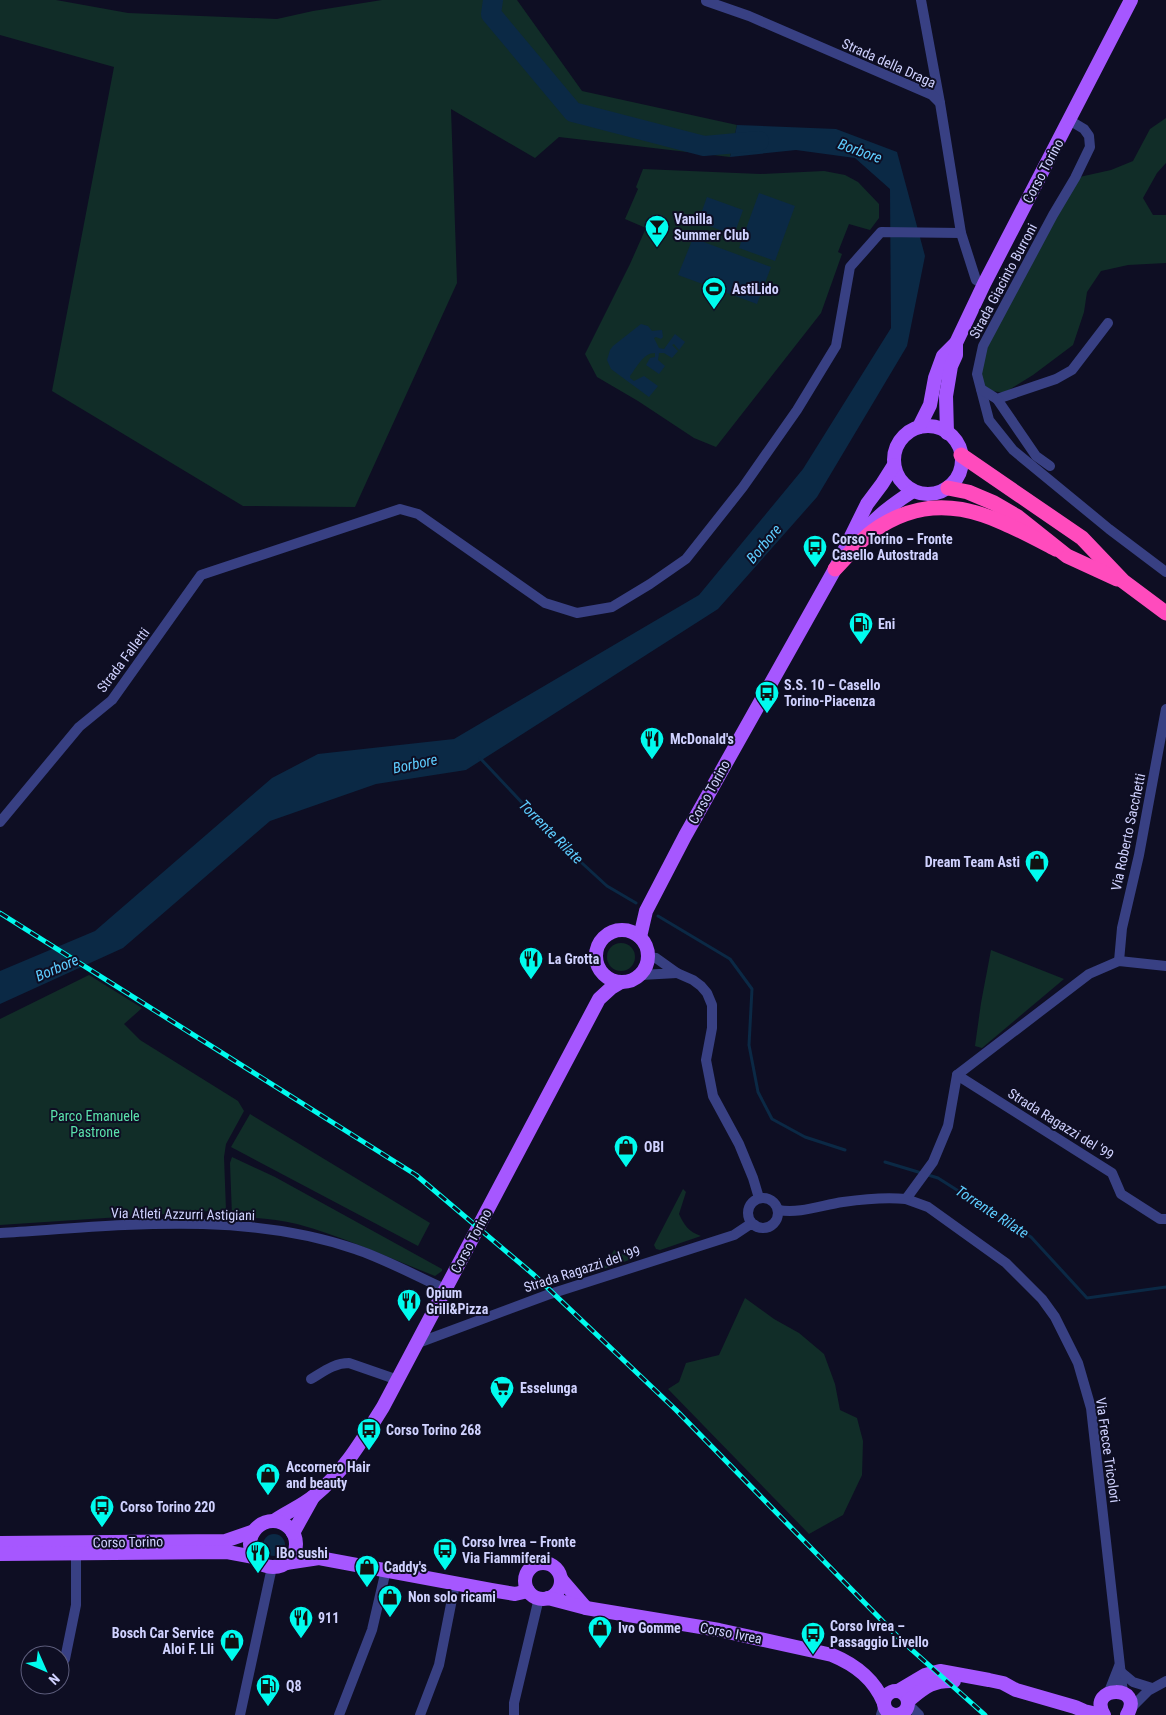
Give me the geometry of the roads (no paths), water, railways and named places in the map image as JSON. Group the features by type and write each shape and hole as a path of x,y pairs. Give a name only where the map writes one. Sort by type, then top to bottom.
{"highway":[{"path":"961,455 1082,538 1123,581 1166,613"},
{"path":"948,488 968,492 994,503 1018,517 1056,549"},
{"path":"835,569 871,532 899,515 922,508 950,506 981,514 1008,524 1067,556 1123,581"}],"main road":[{"name":"Corso Torino","path":"640,937 646,911 707,795 835,569 867,504 894,465 894,455 897,446 910,431 919,427 930,405 940,361 956,343 984,284 1131,0"},
{"name":"Corso Torino","path":"947,433 946,396 951,366 956,355 956,343"},
{"path":"894,465 897,476 904,485 913,491 931,494 948,488 954,482 959,473 961,455 955,440 938,428 929,426 919,427"},
{"name":"Corso Torino","path":"835,569 868,526 891,504 913,491"},
{"name":"Corso Torino","path":"599,999 602,972 597,962 598,946 609,934 623,930 646,911"},
{"path":"623,930 640,937 644,943 648,957 645,970 641,975"},
{"path":"602,972 610,980 621,982"},
{"name":"Corso Torino","path":"274,1521 313,1497 334,1478 353,1455 383,1407 418,1343 599,999 621,982 635,979 641,975"},
{"name":"Corso Torino","path":"295,1539 313,1497"},
{"path":"319,1558 295,1539 285,1524 274,1521 260,1525 254,1531 250,1545 254,1557 265,1566 272,1567 319,1558 491,1590 513,1584 535,1591 558,1591 561,1579"},
{"name":"Corso Torino","path":"0,1543 225,1541 254,1531"},
{"path":"286,1563 294,1552 295,1539"},
{"name":"Corso Torino","path":"0,1554 227,1552 254,1557"},
{"path":"535,1591 530,1568 546,1563 556,1569 561,1579 586,1608"},
{"name":"Corso Ivrea","path":"535,1591 586,1608 720,1630 832,1655 845,1660 901,1703"},
{"path":"901,1703 886,1695 887,1710 901,1703 925,1676 940,1671 1003,1683 1016,1690 1103,1715 1101,1708 1105,1697"},
{"name":"Corso Ivrea","path":"868,1678 887,1710"},
{"path":"1075,1707 1096,1703 1114,1691 1124,1694 1129,1699 1129,1713"}],"street":[{"path":"921,0 940,103"},
{"name":"Strada della Draga","path":"706,1 749,16 932,95 940,103 961,233 976,280 984,284"},
{"name":"Strada Giacinto Burroni","path":"1069,120 1084,129 1090,136 1090,147 983,346 976,374 989,420 1013,450 1109,529 1166,572"},
{"name":"Strada Falletti","path":"0,822 79,727 112,700 201,576 400,509 418,514 545,603 577,613 612,607 650,584 686,559 743,487 797,410 836,346 850,266 881,232 961,233"},
{"path":"997,399 1056,379 1072,370 1108,323"},
{"path":"981,389 997,399 1036,456 1050,466"},
{"name":"Via Roberto Sacchetti","path":"1119,960 1122,928 1139,855 1166,709"},
{"path":"648,957 656,958 677,973 693,980 707,993 712,1005 712,1028 706,1060 713,1096 739,1144 759,1198"},
{"path":"778,1210 796,1211 843,1202 887,1198 906,1199 932,1162 948,1126 957,1075 1089,974 1119,960 1166,966"},
{"path":"641,975 677,973"},
{"name":"Strada Ragazzi del '99","path":"957,1075 1112,1172 1121,1194 1160,1220 1166,1219"},
{"path":"759,1198 773,1201 778,1210 777,1220 765,1228 756,1225 749,1218 749,1208 759,1198"},
{"name":"Via Frecce Tricolori","path":"906,1199 928,1207 1012,1269 1042,1299 1055,1317 1078,1363 1091,1408 1124,1694"},
{"name":"Via Atleti Azzurri Astigiani","path":"0,1233 115,1226 193,1225 238,1226 281,1230 356,1249 445,1289"},
{"name":"Strada Ragazzi del '99","path":"418,1343 547,1295 734,1235 749,1225 756,1225"},
{"path":"310,1380 336,1365 349,1363 398,1380"},
{"path":"68,1645 76,1605 76,1553"},
{"path":"240,1715 272,1567"},
{"path":"339,1715 372,1630 386,1570"},
{"path":"420,1715 439,1665 455,1584"},
{"path":"514,1715 514,1703 535,1591"},
{"path":"1105,1697 1120,1669 1133,1682 1150,1690"},
{"path":"1129,1713 1150,1690 1166,1681"},
{"path":"1124,1694 1150,1690"},
{"path":"901,1703 919,1715"}],"water":[{"path":"737,125 836,129 897,152 925,256 907,346 817,497 718,609 466,770 376,784 270,821 123,948 0,1004 0,971 95,931 272,778 318,754 454,739 699,595 803,469 891,328 890,189 855,158 796,150 730,157"},
{"path":"759,193 795,206 775,261 739,248"},
{"path":"707,197 743,210 734,235 698,222"},
{"path":"693,238 771,267 757,304 678,275"},
{"path":"641,324 648,326 652,331 662,330 663,337 661,339 654,338 659,348 664,349 675,334 685,342 679,350 674,344 672,345 678,351 672,358 664,353 659,353 658,360 665,366 659,374 646,365 650,358 655,357 655,353 647,355 630,376 634,381 644,376 658,386 649,397 611,369 607,360 613,346"},
{"path":"274,1534 282,1537 285,1545 282,1553 274,1556 266,1553 263,1545 266,1537"}],"waterway":[{"name":"Borbore","path":"493,0 491,14 573,112 704,146 759,141"},
{"name":"Torrente Rilate","path":"480,758 558,841 607,886 636,903"},
{"name":"Torrente Rilate","path":"658,916 730,959 752,989 749,1045 758,1092 772,1119 805,1137 845,1150"},
{"name":"Torrente Rilate","path":"885,1162 938,1178 1031,1237 1087,1298 1166,1287"}],"railway":[{"path":"0,913 416,1175 534,1275 676,1410 903,1642 985,1715"}],"place":[{"name":"Vanilla Summer Club","path":"657,248"},
{"name":"AstiLido","path":"714,310"},
{"name":"Corso Torino – Fronte Casello Autostrada","path":"815,568"},
{"name":"Eni","path":"861,645"},
{"name":"S.S. 10 – Casello Torino-Piacenza","path":"767,714"},
{"name":"McDonald's","path":"652,760"},
{"name":"Dream Team Asti","path":"1037,883"},
{"name":"La Grotta","path":"531,980"},
{"name":"OBI","path":"626,1168"},
{"name":"Opium Grill&Pizza","path":"409,1322"},
{"name":"Esselunga","path":"502,1409"},
{"name":"Corso Torino 268","path":"369,1451"},
{"name":"Accornero Hair and beauty","path":"268,1496"},
{"name":"Corso Torino 220","path":"102,1528"},
{"name":"Corso Ivrea – Fronte Via Fiammiferai","path":"445,1571"},
{"name":"IBo sushi","path":"258,1574"},
{"name":"Caddy's","path":"367,1588"},
{"name":"Non solo ricami","path":"390,1618"},
{"name":"911","path":"301,1639"},
{"name":"Ivo Gomme","path":"600,1649"},
{"name":"Corso Ivrea – Passaggio Livello","path":"813,1655"},
{"name":"Bosch Car Service Aloi F. Lli","path":"232,1662"},
{"name":"Q8","path":"268,1707"}],"park label":[{"name":"Parco Emanuele Pastrone","path":"95,1124"}]}
